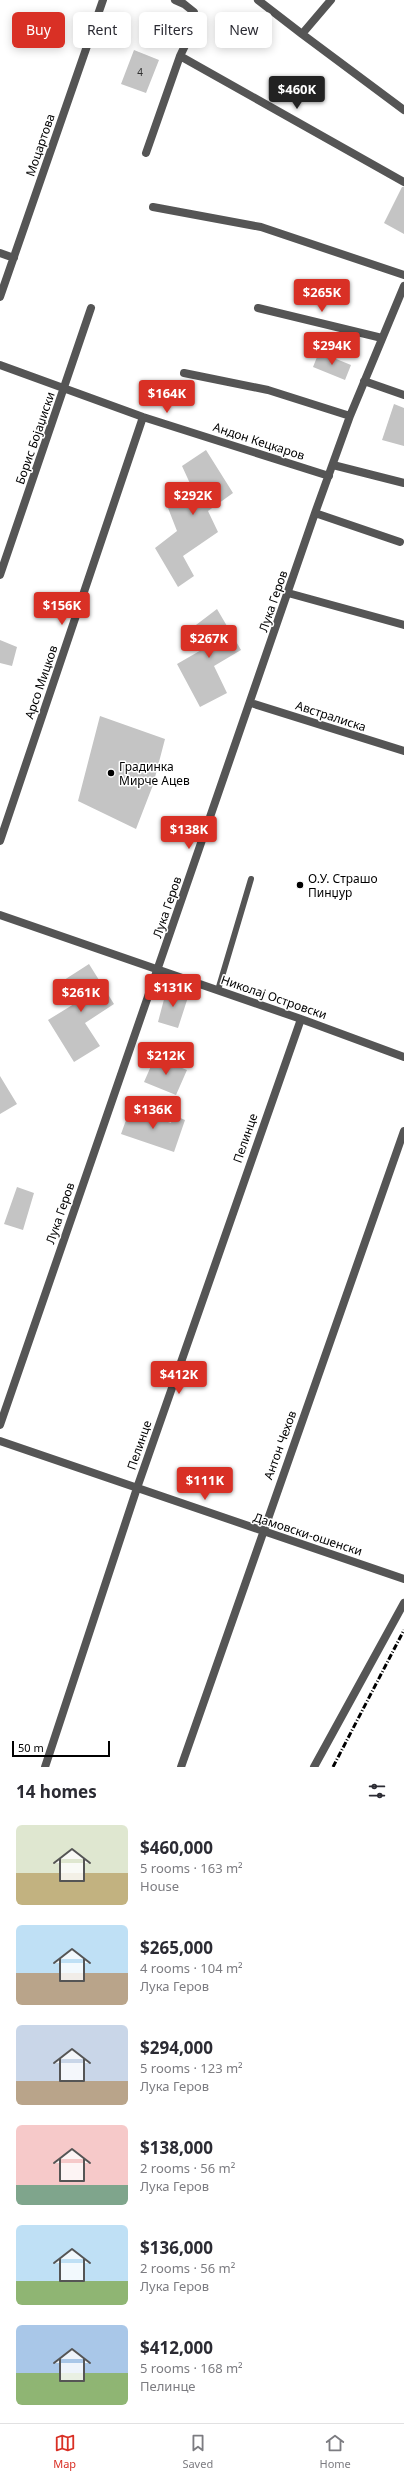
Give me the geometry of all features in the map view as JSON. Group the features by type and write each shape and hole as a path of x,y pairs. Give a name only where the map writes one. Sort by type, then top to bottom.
{"street":[{"name":"Моцартова","path":"0,297 103,0"},
{"path":"146,152 180,56 195,25 194,12 184,4 175,0"},
{"path":"258,0 404,110"},
{"path":"302,34 332,0"},
{"path":"180,56 404,182"},
{"path":"153,207 261,227 404,275"},
{"path":"0,253 14,258"},
{"name":"Лука Геров","path":"0,1425 157,969 251,703 315,514 330,476 350,416 404,286"},
{"name":"Борис Бојаџиски","path":"0,575 91,308"},
{"path":"258,308 382,338"},
{"name":"Андон Кецкаров","path":"0,365 143,417 330,476"},
{"path":"184,373 268,390 350,416"},
{"path":"364,381 404,395"},
{"name":"Арсо Мицков","path":"0,841 143,417"},
{"path":"333,466 404,483"},
{"path":"315,514 400,542"},
{"path":"288,593 404,625"},
{"name":"Австралиска","path":"251,703 404,751"},
{"name":"Николај Островски","path":"0,915 301,1019 404,1057"},
{"name":"Пелинце","path":"44,1767 137,1488 301,1019"},
{"name":"Антон Чехов","path":"181,1767 262,1532 404,1131"},
{"name":"Дамовски-ошенски","path":"0,1441 262,1532 404,1579"},
{"path":"314,1767 404,1603"}],"lane":[{"path":"218,990 251,879"}],"building":[{"path":"134,50 159,60 146,93 121,84"},
{"path":"402,187 404,187 404,234 384,223"},
{"path":"319,352 351,365 345,380 313,367"},
{"path":"394,404 404,408 404,446 382,440"},
{"path":"206,450 233,493 208,511 218,532 183,556 194,576 178,587 155,548 177,531 168,508 193,490 182,466"},
{"path":"217,609 241,650 214,666 227,693 200,707 177,664 203,649 192,628"},
{"path":"0,640 17,647 12,666 0,663"},
{"name":"Градинка Мирче Ацев","path":"100,716 165,739 153,785 136,829 78,801"},
{"path":"89,964 114,1004 85,1023 100,1046 74,1062 48,1020 74,1004 61,982"},
{"path":"167,988 189,994 178,1028 158,1022"},
{"path":"155,1057 187,1070 176,1095 144,1082"},
{"path":"0,1076 17,1104 0,1114"},
{"path":"130,1109 171,1123 173,1115 185,1120 174,1152 121,1134"},
{"path":"17,1187 34,1193 23,1230 4,1224"}],"railway":[{"path":"333,1767 404,1630"}],"place":[{"name":"Градинка Мирче Ацев","path":"111,773"},
{"name":"О.У. Страшо Пинџур","path":"300,885"}]}
